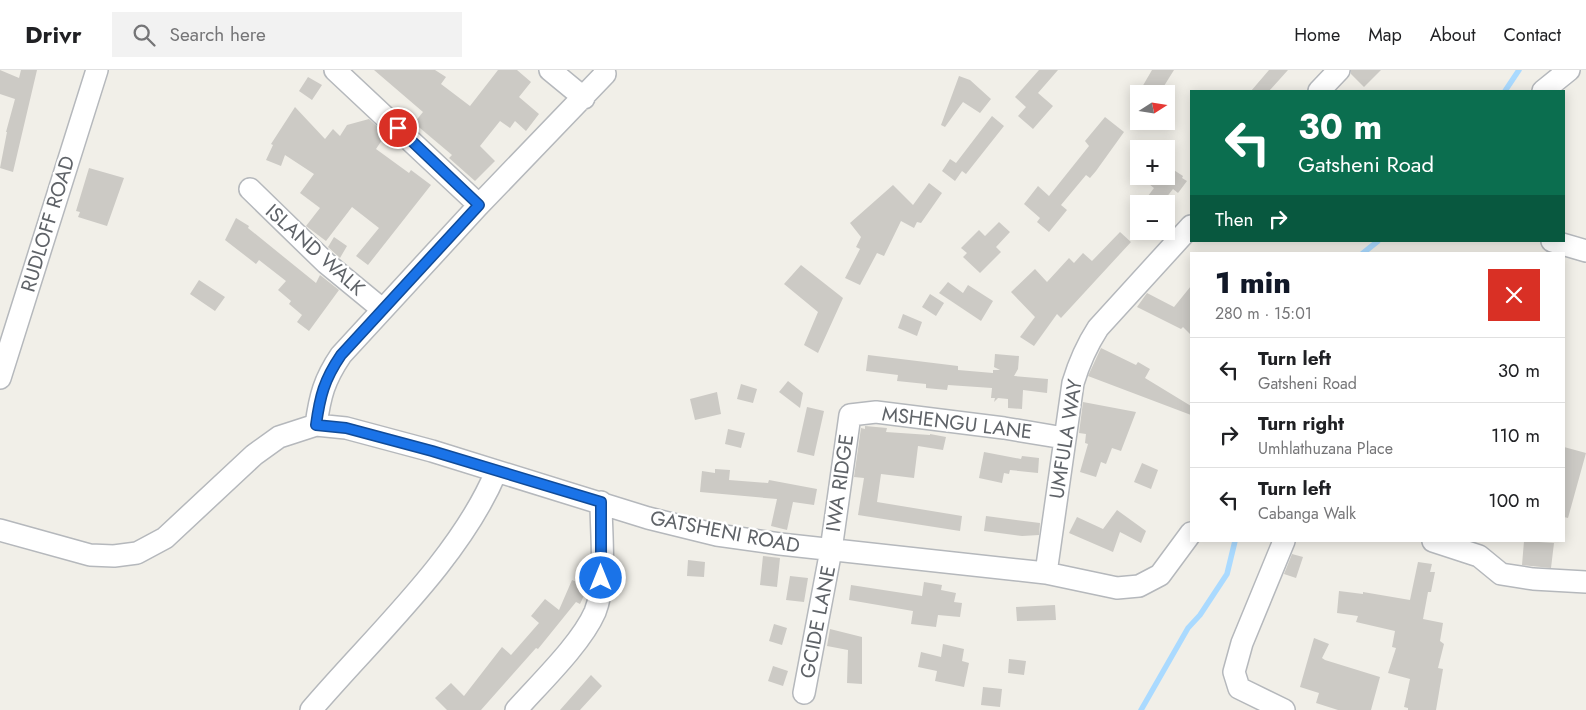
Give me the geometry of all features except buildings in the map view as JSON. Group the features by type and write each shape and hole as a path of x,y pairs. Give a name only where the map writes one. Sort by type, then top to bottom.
{"street":[{"name":"RUDLOFF ROAD","path":"0,378 97,70"},
{"path":"335,70 479,205"},
{"path":"550,70 584,98"},
{"path":"1320,90 1339,70"},
{"path":"1544,90 1569,70"},
{"path":"316,425 321,390 329,372 341,355 479,205 606,74"},
{"name":"ISLAND WALK","path":"250,189 319,257 382,309"},
{"name":"UMFULA WAY","path":"1046,573 1073,383 1088,342 1098,328 1190,227"},
{"path":"1555,242 1586,251"},
{"name":"MSHENGU LANE","path":"850,415 885,413 1004,428 1064,438"},
{"name":"IWA RIDGE","path":"831,550 850,415"},
{"name":"GATSHENI ROAD","path":"0,530 90,555 114,556 138,553 165,538 254,455 279,437 316,425 346,428 432,451 648,518 717,535 831,550 1046,573 1117,588 1139,586 1160,575 1190,534"},
{"path":"311,710 419,589 479,508 496,472"},
{"path":"516,710 575,642 595,612 601,578 601,502"},
{"path":"1284,542 1242,643 1234,672 1239,688 1284,710"},
{"path":"1436,542 1479,556 1490,567 1507,575 1553,581 1586,582"},
{"name":"GCIDE LANE","path":"804,693 831,550"}],"waterway":[{"path":"1506,90 1519,70"},
{"path":"1364,252 1377,242"},
{"path":"1141,710 1188,628 1200,615 1227,574 1235,542"}],"route":[{"path":"398,128 479,205 341,355 329,372 321,390 316,425 346,428 432,451 601,502 601,578"}]}
